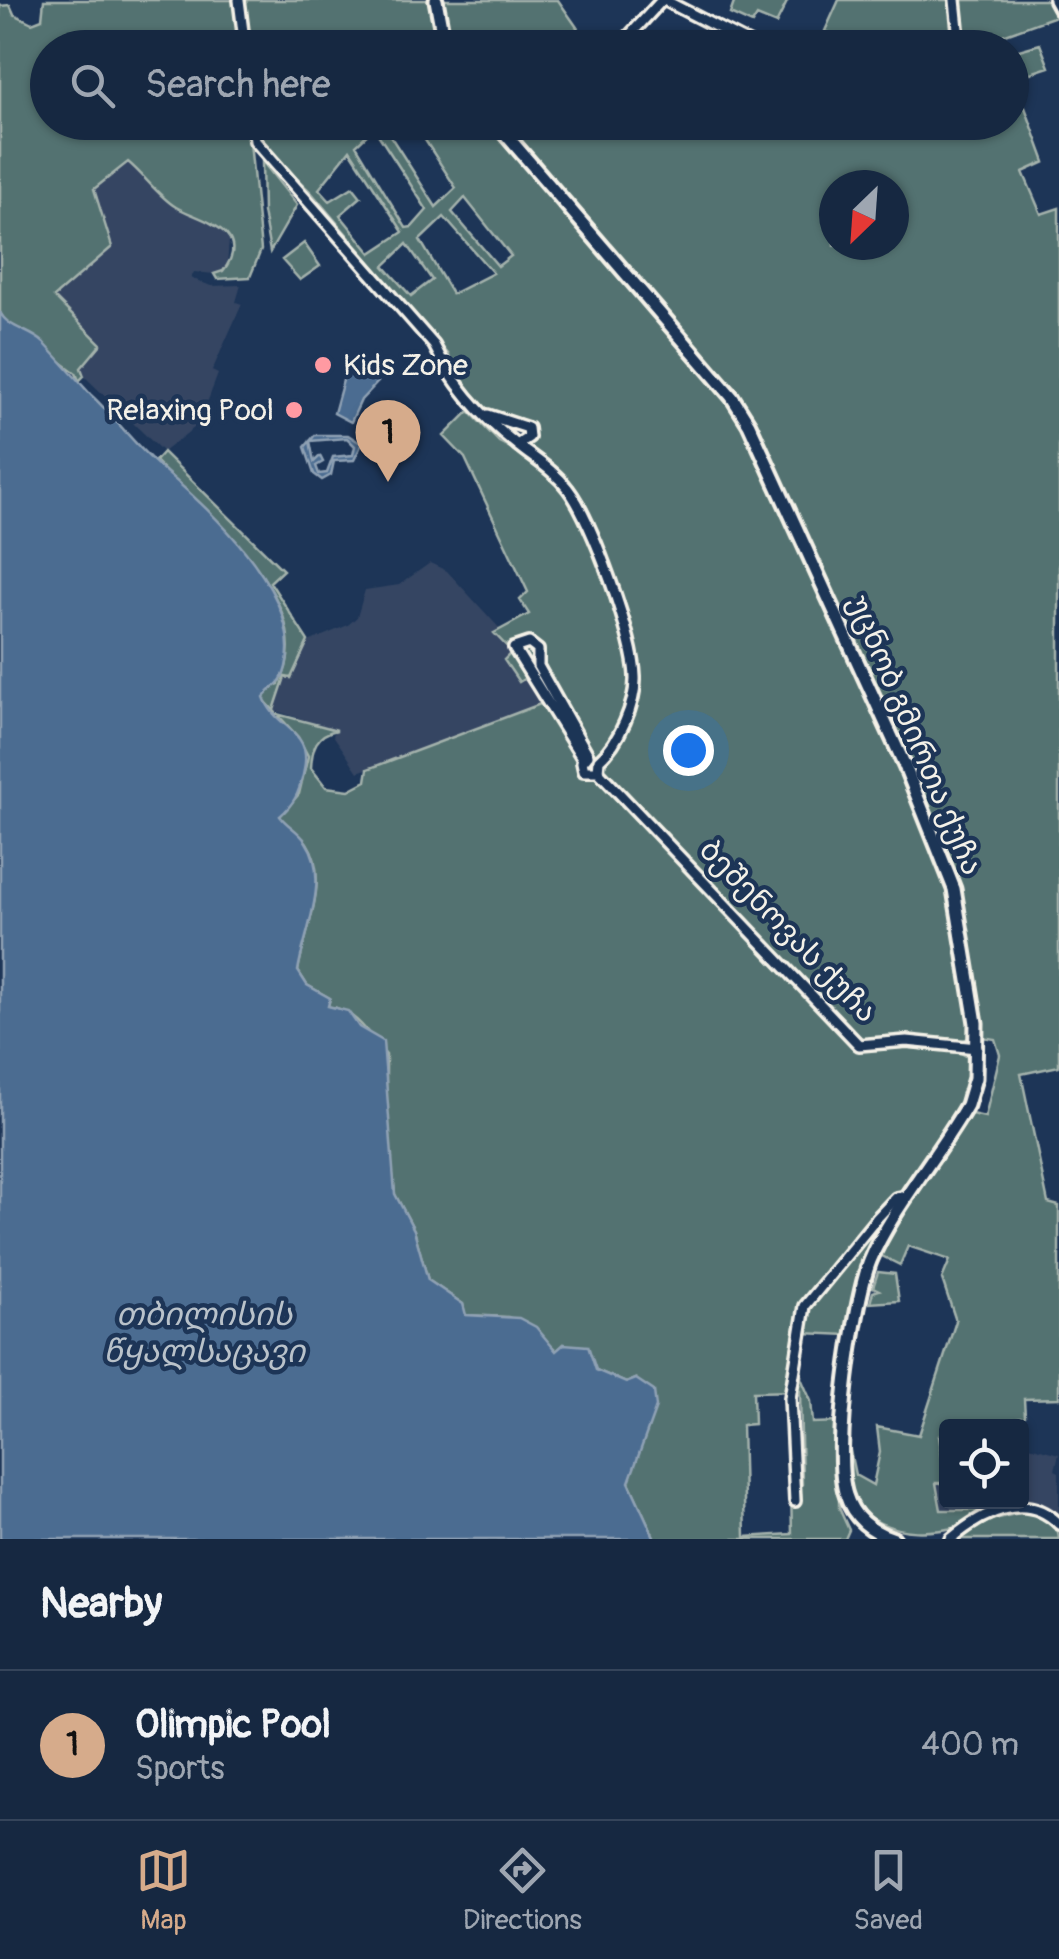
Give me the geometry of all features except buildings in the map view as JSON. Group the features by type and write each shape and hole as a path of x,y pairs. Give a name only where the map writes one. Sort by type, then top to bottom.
{"main road":[{"path":"436,0 442,30"},
{"name":"უცნობ გმირთა ქუჩა","path":"510,140 732,397 767,458 905,766 954,889 977,1048 967,1106 871,1258 858,1298 842,1465 850,1507 870,1528 894,1539"}],"street":[{"path":"239,0 243,30"},
{"path":"635,30 663,0 722,30"},
{"path":"955,0 958,30"},
{"path":"1054,0 1059,9"},
{"path":"255,140 417,325 449,376 482,413 571,492 599,555 632,656 634,693 599,765 586,757 514,648 529,644 538,650 538,666 586,757"},
{"path":"482,413 528,428 530,437 518,446"},
{"name":"ბეშენოვას ქუჩა","path":"586,757 584,771 599,765 858,1045 907,1040 977,1048"},
{"path":"795,1501 790,1398 804,1306 896,1198 910,1198"},
{"path":"951,1539 1006,1507 1020,1504 1035,1505 1059,1524"}],"shaded area":[{"path":"129,162 176,207 213,220 229,240 227,267 214,274 194,272 191,278 211,286 241,285 236,302 242,304 212,371 218,374 199,424 163,452 84,376 81,368 100,344 54,297 68,283 94,189"},
{"path":"430,563 447,571 503,632 495,633 512,653 504,661 527,677 543,703 358,772 333,735 336,730 273,710 286,676 291,677 306,643 348,625 357,617 365,590 399,585"},
{"path":"1029,1446 1059,1454 1055,1470 1059,1472 1059,1531 1057,1525 1016,1511 991,1520 982,1510 941,1510 1029,1509"}],"green space":[{"path":"44,0 235,0 238,30 30,30 30,140 250,140 261,250 250,277 217,279 214,274 223,271 231,257 228,236 169,202 128,162 94,189 112,247 54,297 101,344 81,368 84,376 79,381 76,373 4,320 0,312 0,6 10,5 14,14 32,23 42,19"},
{"path":"245,0 431,0 434,30 249,30"},
{"path":"441,0 558,0 579,30 447,30"},
{"path":"735,0 788,0 776,24 757,16 752,24 730,14"},
{"path":"839,0 952,0 956,30 825,30"},
{"path":"958,0 1048,0 1056,16 1017,30 962,30"},
{"path":"1040,44 1049,67 1029,73 1029,47"},
{"path":"1029,118 1045,162 1023,172 1041,214 1059,208 1059,1066 1021,1074 1048,1203 1059,1206 1059,1398 1024,1399 1025,1416 1014,1419 939,1419 939,1509 982,1510 986,1514 953,1528 916,1531 881,1523 854,1503 847,1481 848,1441 855,1475 873,1485 880,1452 877,1427 919,1435 956,1321 942,1279 950,1260 908,1246 900,1265 876,1253 971,1114 985,1117 1000,1055 995,1039 982,1037 960,888 931,809 755,421 514,140 1029,140"},
{"path":"263,140 361,140 356,145 406,228 412,227 427,210 382,140 393,140 436,207 456,188 425,140 503,140 734,407 925,823 950,890 973,1035 959,1043 958,1051 974,1061 964,1094 930,1155 812,1290 812,1294 895,1204 858,1284 848,1335 803,1333 801,1378 811,1401 813,1423 840,1422 839,1508 849,1530 845,1539 655,1539 629,1482 636,1379 626,1383 596,1370 573,1347 564,1344 557,1351 529,1325 508,1317 465,1315 463,1304 428,1280 414,1230 395,1194 386,1111 386,1055 361,1024 346,1012 328,1006 330,998 307,985 298,971 314,906 317,873 307,843 280,816 299,794 308,756 298,737 277,714 337,730 316,743 311,768 326,787 349,790 366,781 368,769 543,703 527,677 519,682 504,660 512,652 494,633 529,614 520,600 528,592 465,458 444,436 469,411 499,442 519,452 528,447 534,435 532,428 522,420 489,411 468,394 449,355 311,192 273,156","holes":["350,150 403,232 371,253 340,215 361,197 353,187 330,201 319,189","465,198 511,256 498,266 452,212","444,217 493,273 452,294 420,240","407,244 432,280 411,296 384,266","800,1391 802,1484 791,1488 792,1534 745,1537 742,1425 754,1424 753,1392"]},
{"path":"262,161 297,205 270,252 263,212"},
{"path":"304,243 320,266 300,280 282,260"},
{"path":"163,452 283,570 270,582 308,641 291,678 285,677 274,710 257,692 279,684 288,653 285,622 272,591 226,532 155,461"},
{"path":"878,1272 895,1274 899,1301 870,1303 873,1292 879,1290 873,1287"},
{"path":"1031,1510 1057,1525 1059,1539 957,1539 991,1520"}],"water":[{"name":"თბილისის წყალსაცავი","path":"0,312 8,322 44,343 142,450 226,529 267,582 287,639 285,672 264,697 299,739 305,760 298,793 280,816 306,842 316,872 314,906 298,971 307,985 330,998 328,1006 348,1011 359,1027 383,1041 395,1194 414,1230 428,1280 463,1304 466,1315 519,1318 536,1327 556,1351 564,1344 588,1346 596,1370 626,1383 636,1379 654,1391 656,1407 629,1482 655,1539 0,1539"},
{"path":"347,366 366,369 378,382 361,400 351,422 334,413"},
{"path":"315,435 348,435 362,444 354,460 334,461 331,475 322,480 314,474 305,447","holes":["347,438 355,446 353,455 333,457 327,473 319,474 316,466 323,462 320,456 314,462 310,441"]}],"place":[{"name":"Kids Zone","path":"323,365"},
{"name":"Relaxing Pool","path":"294,410"},
{"name":"Olimpic Pool","path":"388,482"}]}
